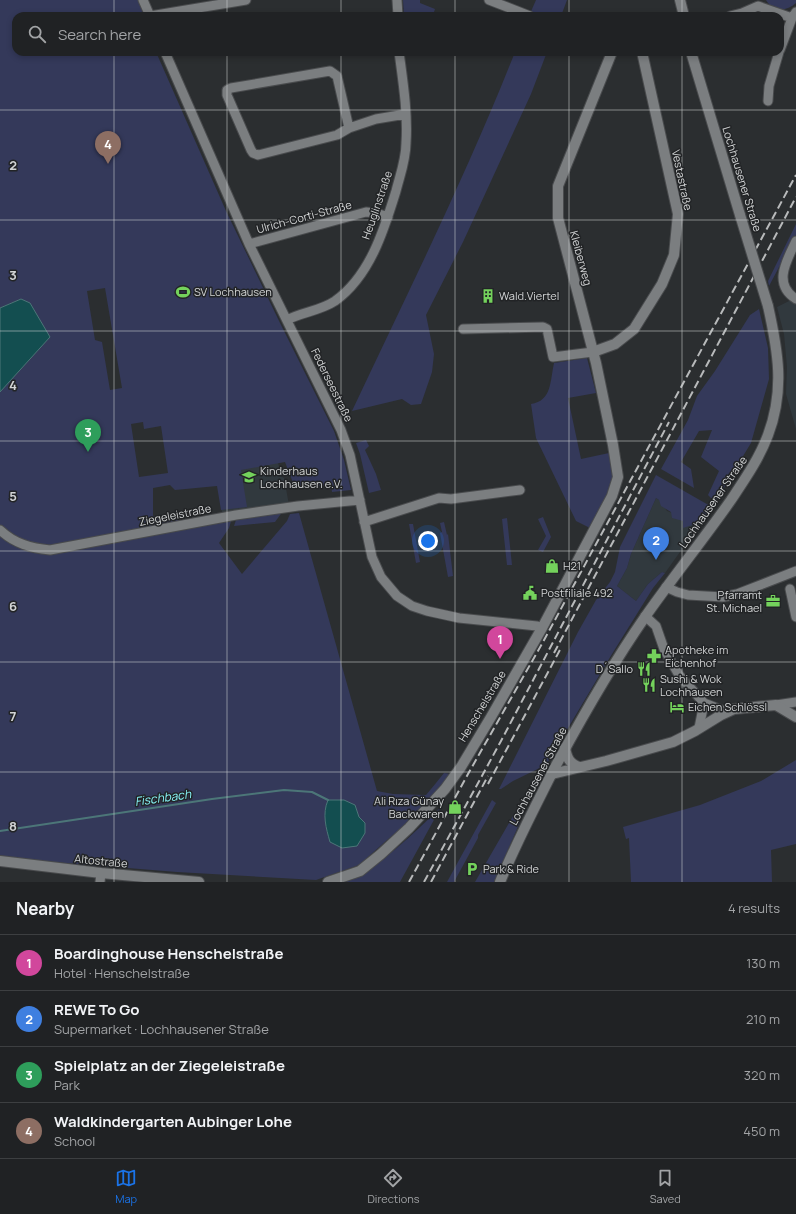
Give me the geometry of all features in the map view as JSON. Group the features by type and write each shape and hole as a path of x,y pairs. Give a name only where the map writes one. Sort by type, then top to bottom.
{"main road":[{"path":"680,0 683,12"},
{"name":"Kleiberweg","path":"610,56 558,186 557,199 558,218 593,352 613,445 618,477"},
{"name":"Vestastraße","path":"593,352 615,344 634,329 662,284 674,254 678,214 643,56"},
{"name":"Lochhausener Straße","path":"500,882 526,822 565,748 608,673 645,616 713,525 754,466 768,434 777,401 779,368 776,339 768,306 692,56"},
{"name":"Henschelstraße","path":"328,882 360,871 381,854 409,828 445,789 461,767 542,628 612,496 618,477"},
{"path":"552,774 606,761 673,742 734,709 776,705 796,717"},
{"path":"565,748 571,763 578,767"},
{"name":"Altostraße","path":"0,861 100,878 199,882"}],"street":[{"path":"144,0 148,12"},
{"path":"174,12 246,0"},
{"path":"397,0 398,12"},
{"path":"488,0 520,12"},
{"path":"745,12 759,3 794,15 784,41"},
{"name":"Federseestraße","path":"167,56 249,244 341,430 350,455 372,557 377,570 386,584 404,602 420,609 459,618 537,626 542,628"},
{"name":"Heuglinstraße","path":"287,320 295,316 316,311 334,301 348,290 363,270 378,242 388,217 403,165 406,144 406,114 399,56"},
{"path":"768,101 769,86 778,56"},
{"path":"350,128 337,76 330,70 231,88 227,90 227,95 251,150 253,153 258,155 337,135 350,128 376,119 406,114"},
{"name":"Ulrich-Corti-Straße","path":"249,244 366,212 376,213 388,217"},
{"path":"796,241 785,264 783,275 784,288 796,299"},
{"path":"463,329 543,327 547,329 553,357 593,352"},
{"path":"364,522 439,498 451,499 520,490"},
{"name":"Ziegeleistraße","path":"0,530 8,537 21,544 50,550 236,515 298,506 360,500"},
{"path":"666,587 688,595 724,597 738,594 796,571"},
{"path":"790,589 796,617"},
{"path":"645,616 656,626 664,649 679,675 704,703 727,712"},
{"path":"776,705 796,702"},
{"path":"700,728 704,703"}],"shaded area":[{"path":"0,0 138,0 142,12 12,12 12,56 158,56 226,211 334,431 344,460 351,490 332,492 331,485 295,488 285,462 241,470 247,507 221,510 217,486 175,490 170,485 153,488 153,516 185,521 232,518 229,528 219,543 242,574 287,521 290,514 299,513 377,791 393,794 426,795 444,773 451,774 432,797 399,831 359,865 316,880 177,872 41,861 0,856 0,392 50,337 21,299 0,308","holes":["105,288 122,388 110,390 102,342 95,340 87,291","143,422 144,429 161,426 168,473 139,477 131,424","325,808 359,817 326,828"]},
{"path":"403,0 420,0 420,3 435,9 434,12 404,12"},
{"path":"536,0 567,0 562,12 531,12"},
{"path":"766,0 796,0 796,3 788,8 776,9"},
{"path":"513,56 545,56 531,94 463,242 426,315 434,354 432,372 421,404 411,405 402,399 352,411 416,277 497,98"},
{"path":"796,224 796,235 769,286 768,281"},
{"path":"21,299 30,303 50,337 0,392 0,308"},
{"path":"791,300 796,304 796,429 786,394 787,367 784,334 777,307"},
{"path":"759,309 768,348 769,379 751,443 715,502 708,495 719,471 701,457 712,430 699,431 681,462 691,469 694,488 661,469 688,420 697,396 715,371 750,315"},
{"path":"587,358 596,393 568,398 581,459 609,453 613,477 608,494 590,528 576,521 536,438 531,404 543,399 549,389 554,363"},
{"path":"366,440 369,446 365,450 376,474 381,490 369,493 356,443"},
{"name":"Kinderhaus Lochhausen e.V.","path":"254,446 278,463 280,476 284,478 289,505 222,513 214,457"},
{"path":"656,475 712,507 701,522 683,528 683,521 672,518 671,512 661,506 659,500 656,498 631,554 627,568 617,586 636,601 648,584 662,572 665,573 653,588 612,654 546,765 499,789 578,632 596,600 610,582 615,572 620,547"},
{"path":"656,498 667,511 698,523 701,522 693,536 692,535 665,573 662,572 648,584 636,601 617,586 627,568 631,554"},
{"path":"283,511 275,522 234,526 237,517"},
{"path":"543,517 551,537 543,552 538,550 546,536 538,519"},
{"path":"507,518 512,565 507,565 502,519"},
{"path":"444,522 447,535 448,534 453,576 448,577 440,533 442,532 440,523"},
{"path":"409,524 413,524 420,562 416,563"},
{"path":"796,760 796,844 771,850 772,882 631,882 629,838 626,839 623,827 700,805 761,781"},
{"path":"328,800 344,800 355,805 359,817 365,823 365,833 357,846 342,848 330,842 325,816"},
{"path":"492,800 496,803 454,882 447,882"},
{"path":"441,807 400,882 344,882 371,867 396,849"},
{"path":"513,816 519,819 520,822 494,882 475,882"}],"waterway":[{"name":"Fischbach","path":"0,831 212,799 284,790 312,792 328,800"}],"railway":[{"path":"409,882 543,642 796,175"},
{"path":"554,653 796,197"},
{"path":"424,882 501,741 669,422"},
{"path":"488,784 561,648"},
{"path":"431,882 488,776"}],"place":[{"name":"Waldkindergarten Aubinger Lohe","path":"108,164"},
{"name":"SV Lochhausen","path":"183,292"},
{"name":"Wald.Viertel","path":"488,296"},
{"name":"Spielplatz an der Ziegeleistraße","path":"88,452"},
{"name":"Kinderhaus Lochhausen e.V.","path":"249,477"},
{"name":"REWE To Go","path":"656,560"},
{"name":"H21","path":"552,566"},
{"name":"Postfiliale 492","path":"530,593"},
{"name":"Pfarramt St. Michael","path":"773,601"},
{"name":"Apotheke im Eichenhof","path":"654,656"},
{"name":"Boardinghouse Henschelstraße","path":"500,659"},
{"name":"D´Sallo","path":"644,669"},
{"name":"Sushi & Wok Lochhausen","path":"649,685"},
{"name":"Eichen Schlössl","path":"677,707"},
{"name":"Ali Rıza Günay Backwaren","path":"455,807"},
{"name":"Park & Ride","path":"472,869"}]}
